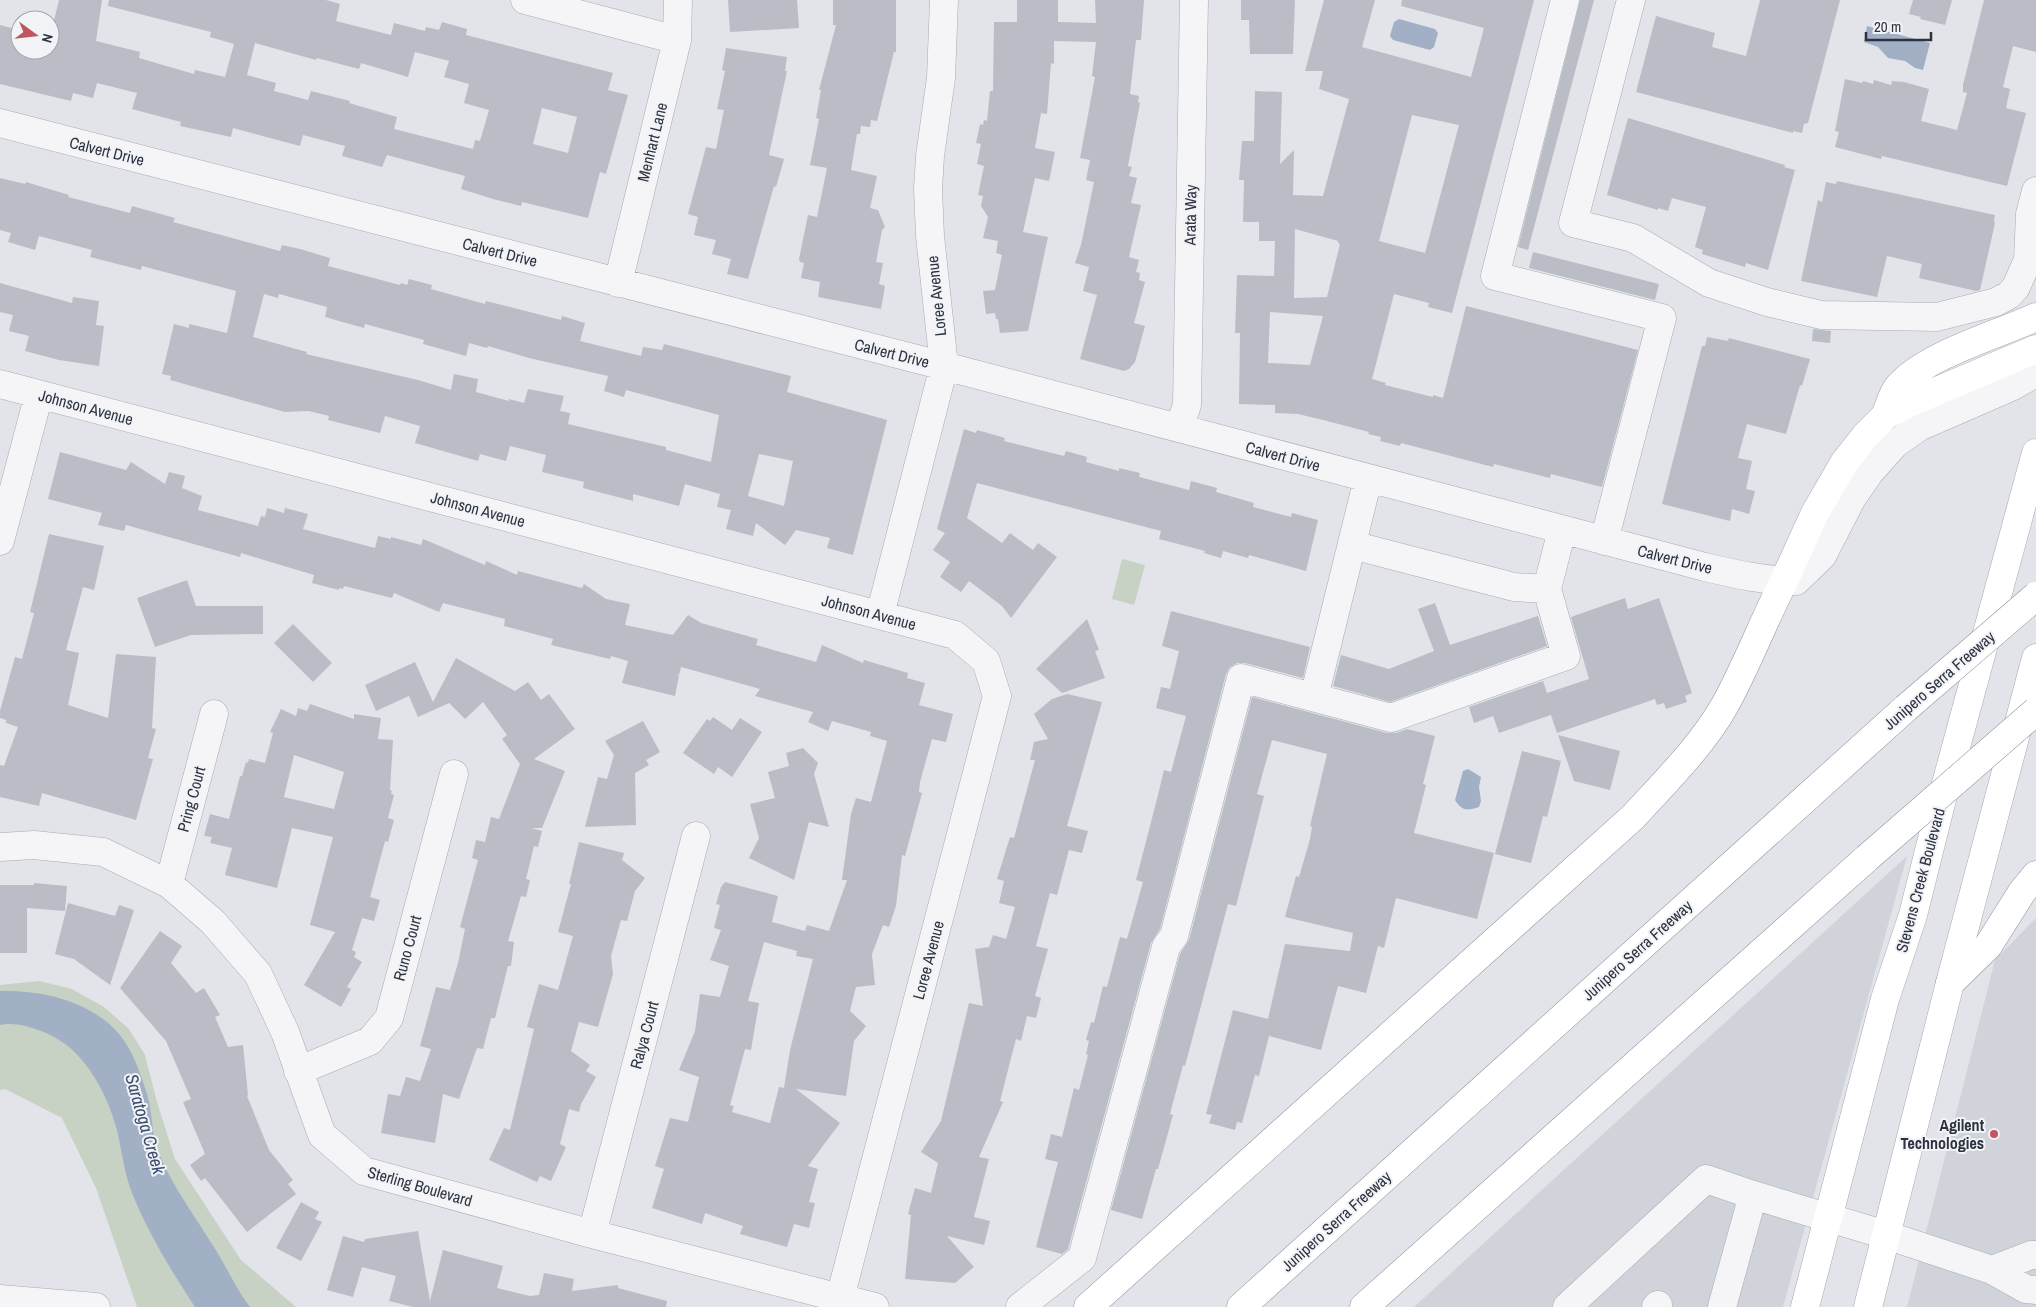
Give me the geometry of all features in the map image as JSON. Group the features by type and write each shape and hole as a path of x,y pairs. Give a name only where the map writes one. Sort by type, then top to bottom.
{"main road":[{"path":"1885,416 1897,388 1914,373 1945,354 2036,317"},
{"path":"1088,1307 1633,817 1689,756 1724,707 1750,657 1815,513 1844,463 1866,435 1885,416 1911,402 2036,349"},
{"name":"Stevens Creek Boulevard","path":"1805,1307 1886,999 1913,915 2036,453"},
{"name":"Junipero Serra Freeway","path":"1241,1307 1906,708 2036,596"},
{"path":"1868,1307 1950,983 2036,658"},
{"path":"1364,1307 1867,858 2036,711"},
{"path":"1950,983 1988,946 2022,892 2036,875"}],"street":[{"path":"525,0 678,40"},
{"name":"Menhart Lane","path":"618,283 678,40 678,0"},
{"name":"Loree Avenue","path":"880,615 944,366 930,236 928,189 930,156 941,78 944,0"},
{"name":"Arata Way","path":"1180,428 1186,405 1194,0"},
{"path":"1565,0 1495,276 1662,318 1604,541"},
{"path":"1631,0 1573,223 1633,238 1709,283 1767,302 1821,315 1937,318 1996,302 2016,287 2028,260 2030,214 2036,191"},
{"name":"Calvert Drive","path":"0,123 944,366 1604,541 1737,575 1784,581"},
{"path":"1784,581 1796,580 1822,556 1852,498 1870,472 1895,444 1919,426 2011,387 2036,373"},
{"name":"Johnson Avenue","path":"0,384 955,634"},
{"path":"0,541 39,394"},
{"path":"1314,697 1368,478"},
{"path":"1020,1307 1082,1258 1166,947 1174,936 1241,678 1391,718 1566,656 1547,589 1562,530"},
{"path":"1352,545 1514,587 1547,589"},
{"name":"Loree Avenue","path":"840,1298 997,696 986,661 955,634"},
{"name":"Pring Court","path":"169,884 214,714"},
{"name":"Runo Court","path":"298,1071 370,1041 388,1018 454,774"},
{"name":"Ralya Court","path":"592,1234 696,836"},
{"name":"Sterling Boulevard","path":"0,847 34,845 103,852 169,884 213,922 258,974 285,1032 322,1135 364,1171 592,1234 875,1307"},
{"path":"1567,1307 1706,1178 1753,1195 1829,1217 1992,1270 2026,1289 2036,1290"},
{"path":"1722,1307 1753,1195"},
{"path":"1992,1270 2031,1255 2036,1255"},
{"path":"0,1299 96,1307"}],"shaded area":[{"path":"1907,856 1783,1307 1414,1307"},
{"name":"Agilent Technologies","path":"2036,918 2036,1307 1907,1307 1995,960"}],"green space":[{"path":"1122,559 1145,565 1134,605 1112,599"},
{"path":"39,981 72,989 104,1007 129,1029 145,1055 175,1159 241,1260 296,1307 137,1307 96,1188 62,1118 5,1089 0,1090 0,985"}],"water":[{"path":"1399,19 1435,29 1438,33 1434,47 1430,50 1393,40 1390,36 1394,22"},
{"path":"1867,26 1930,43 1923,70 1915,68 1905,61 1888,58 1878,47 1864,42"},
{"path":"1468,769 1481,777 1479,787 1481,801 1479,807 1471,809 1463,808 1455,800 1463,771"},
{"name":"Saratoga Creek","path":"0,991 36,993 71,1002 88,1009 116,1031 127,1045 141,1075 149,1102 156,1146 165,1167 250,1307 195,1307 161,1252 132,1193 117,1130 99,1085 80,1058 56,1038 26,1026 15,1024 0,1025"}],"building":[{"path":"59,0 102,0 96,41 140,52 139,58 194,74 195,70 225,77 234,44 210,37 211,32 108,6 109,0 326,0 340,4 336,21 391,35 394,23 425,31 426,27 439,30 442,22 467,29 466,35 613,73 608,90 628,95 606,174 600,172 588,218 522,202 521,206 461,189 465,176 387,155 382,167 342,156 345,146 303,135 300,146 233,128 231,137 180,126 181,122 132,109 137,93 97,83 93,98 73,93 71,101 0,84 0,25 10,28 10,60 60,60 60,10 57,10","holes":["255,43 316,60 317,58 359,69 361,63 408,77 415,52 449,61 444,77 469,84 464,103 489,110 480,141 475,140 473,149 394,129 397,117 349,103 350,101 311,91 308,100 274,91 276,83 247,75","542,108 577,117 568,153 533,144"]},
{"path":"728,0 797,0 799,28 730,32"},
{"path":"833,0 896,0 896,52 894,52 877,121 871,120 870,127 861,126 860,134 857,134 851,170 877,176 870,208 878,210 885,227 882,230 876,262 883,263 879,284 885,286 881,309 818,297 820,282 801,278 804,263 800,262 799,259 808,215 817,217 827,168 810,165 819,119 816,118 821,90 819,90 836,25 833,25"},
{"path":"1017,0 1058,0 1058,22 1096,23 1095,0 1144,0 1141,40 1136,40 1130,94 1139,96 1138,102 1140,103 1128,166 1132,167 1129,176 1137,178 1131,203 1141,205 1129,257 1139,260 1136,272 1140,273 1139,280 1145,282 1134,323 1145,326 1135,362 1129,369 1124,371 1080,359 1097,295 1083,291 1089,267 1075,263 1081,245 1094,182 1086,180 1090,160 1080,158 1095,77 1092,76 1096,42 1054,41 1054,64 1051,63 1047,114 1041,113 1035,148 1055,152 1049,181 1035,178 1023,232 1048,237 1028,331 1000,333 995,313 986,314 983,291 995,290 1002,255 996,253 998,241 983,238 988,217 981,206 983,196 978,195 984,166 977,164 981,144 976,143 980,124 983,125 984,120 987,121 990,91 993,91 994,22 1017,22"},
{"path":"1241,0 1295,0 1293,54 1250,54 1249,20 1241,20"},
{"path":"1324,0 1375,0 1362,47 1471,77 1484,28 1401,6 1402,0 1534,0 1452,313 1428,307 1429,303 1394,294 1372,379 1386,383 1385,385 1443,398 1466,306 1638,350 1602,487 1551,474 1550,478 1494,464 1493,467 1401,443 1400,446 1380,441 1381,437 1368,434 1369,432 1298,414 1275,413 1275,405 1239,404 1240,333 1235,333 1237,275 1274,276 1275,241 1259,241 1259,222 1243,222 1244,180 1239,180 1242,141 1254,141 1255,91 1282,92 1280,164 1294,150 1293,195 1323,196 1349,99 1319,89 1323,71 1305,71","holes":["1412,115 1459,125 1425,253 1379,241","1295,229 1338,241 1340,244 1327,297 1294,298","1270,312 1323,316 1310,365 1268,363"]},
{"path":"1580,0 1594,0 1528,250 1518,247"},
{"path":"1760,0 1840,0 1808,123 1804,124 1802,133 1793,131 1793,133 1636,92 1656,16 1715,33 1712,47 1746,56"},
{"path":"1913,0 1952,0 1945,25 1920,19 1921,17 1909,14"},
{"path":"1984,0 2036,0 2036,52 2013,46 2003,87 2010,89 2006,108 2026,113 2007,186 1882,156 1881,159 1835,147 1839,132 1835,131 1845,79 1873,84 1874,80 1891,85 1892,81 1904,82 1929,89 1921,121 1957,130 1967,93 1963,92 1963,85"},
{"path":"726,48 787,57 785,71 787,71 769,155 784,159 776,187 774,186 748,279 727,274 731,259 712,254 716,240 694,235 698,217 688,214 706,147 716,149 724,110 717,109 725,71 722,70"},
{"path":"1628,118 1785,165 1784,167 1795,170 1768,270 1746,263 1745,267 1702,254 1703,250 1695,247 1706,207 1672,198 1668,211 1658,208 1658,210 1607,195"},
{"path":"0,178 25,184 26,182 69,195 68,197 130,213 132,206 175,218 173,222 280,251 282,245 300,249 330,258 328,266 400,285 401,283 407,285 409,279 432,285 431,289 485,304 486,301 561,320 562,316 585,323 580,341 641,356 643,347 662,350 664,344 791,376 787,392 887,420 853,555 827,548 830,538 796,530 785,545 756,523 753,536 726,529 731,510 717,507 720,494 685,484 679,506 633,494 633,501 583,488 584,482 542,472 546,455 510,446 506,461 480,454 478,461 415,443 420,426 385,416 380,433 328,420 329,416 309,411 285,412 170,380 171,376 162,374 174,324 189,328 189,324 227,333 236,291 142,266 141,270 90,257 92,250 39,236 35,250 8,242 11,233 0,230","holes":["264,294 278,298 279,294 327,307 325,317 364,328 365,324 424,340 423,344 466,356 469,343 608,376 604,391 624,397 626,390 719,415 711,462 666,450 666,447 568,424 570,413 560,411 564,396 528,389 524,403 509,399 509,401 476,392 478,379 454,374 451,390 418,380 306,354 307,352 253,337","759,454 793,461 784,506 748,496"]},
{"path":"1837,181 1995,215 1995,223 1980,290 1976,291 1919,278 1922,264 1887,256 1877,297 1801,281 1818,200 1822,202 1826,182 1836,184"},
{"path":"1533,252 1659,284 1655,300 1529,268"},
{"path":"0,283 72,303 73,297 99,301 96,325 104,326 99,366 59,360 25,351 29,336 9,331 13,315 0,312"},
{"path":"1813,329 1831,331 1830,343 1812,341"},
{"path":"1707,337 1728,341 1729,338 1810,359 1802,386 1800,385 1786,434 1747,424 1738,458 1752,461 1746,489 1755,491 1749,514 1732,509 1730,521 1662,504 1702,346 1705,346"},
{"path":"964,429 976,433 977,430 1005,438 1004,441 1064,456 1066,451 1087,457 1086,462 1119,471 1119,468 1140,473 1139,477 1189,490 1191,481 1217,488 1216,492 1254,503 1253,507 1291,517 1292,513 1318,520 1306,571 1249,555 1248,558 1223,551 1221,558 1204,553 1205,551 1159,539 1161,531 977,483 967,518 1002,543 1010,533 1033,550 1038,543 1057,557 1011,618 1002,606 969,581 961,592 940,577 950,562 933,550 945,533 937,529"},
{"path":"60,452 126,470 131,462 165,484 169,472 185,476 182,488 202,496 198,510 258,526 261,516 265,517 267,508 284,513 285,508 308,514 303,529 375,548 378,536 391,539 391,537 421,545 423,539 485,565 486,561 517,575 518,571 582,588 584,584 606,599 630,604 625,625 673,635 688,615 701,623 758,639 756,645 816,662 822,645 863,663 864,660 908,673 907,678 925,683 919,705 953,714 946,742 932,739 920,782 919,792 922,793 905,856 902,855 896,906 889,927 883,925 872,954 875,985 856,987 850,1011 866,1026 854,1041 846,1096 796,1089 840,1123 808,1166 818,1169 809,1202 815,1203 809,1228 794,1224 787,1247 740,1234 743,1226 705,1213 702,1224 652,1208 664,1169 655,1166 670,1118 688,1122 699,1077 679,1070 695,1031 700,994 720,997 729,966 710,960 721,930 714,928 720,905 716,904 721,887 725,882 778,896 772,922 805,931 807,925 829,931 847,880 842,880 851,814 856,798 871,802 887,741 870,736 871,732 832,721 828,731 808,722 813,712 755,696 760,689 681,667 679,675 676,674 679,676 675,696 622,683 628,661 611,656 610,659 551,645 553,639 504,626 505,619 443,603 439,612 394,593 392,598 344,586 343,589 339,588 339,590 312,583 314,575 241,553 240,557 126,525 124,531 98,525 102,513 48,499","holes":["764,942 797,951 796,956 813,959 790,1050 784,1088 779,1087 770,1123 732,1112 734,1106 730,1105 745,1049 751,1050 759,1003 748,1001"]},
{"path":"49,534 104,546 94,590 83,587 66,650 79,653 68,705 108,718 116,654 156,657 152,728 156,729 148,758 153,759 136,820 42,793 39,806 0,797 0,765 4,766 18,727 6,723 6,720 0,718 0,711 15,657 22,659 34,613 30,612"},
{"path":"187,580 196,606 263,606 263,634 191,635 155,647 137,598"},
{"path":"1625,598 1628,609 1659,598 1692,693 1685,696 1687,702 1666,709 1664,703 1657,705 1655,699 1557,733 1551,715 1499,733 1493,716 1474,723 1469,707 1543,681 1547,693 1589,679 1571,617"},
{"path":"1435,603 1450,645 1538,616 1547,646 1390,702 1333,686 1341,655 1389,669 1434,651 1418,609"},
{"path":"1171,611 1310,647 1303,678 1245,663 1237,663 1230,667 1226,674 1160,929 1151,943 1068,1249 1062,1254 1036,1247 1058,1162 1045,1159 1051,1134 1062,1137 1074,1088 1079,1090 1088,1055 1086,1054 1089,1041 1086,1040 1091,1022 1094,1023 1103,986 1107,987 1120,937 1127,939 1143,882 1136,880 1164,770 1171,772 1186,716 1156,708 1161,687 1170,689 1179,651 1162,646"},
{"path":"1087,619 1099,650 1095,651 1105,678 1062,693 1036,669"},
{"path":"293,624 332,663 313,682 274,643"},
{"path":"456,658 515,691 528,682 541,700 549,694 575,729 534,759 565,771 542,828 531,828 542,831 538,847 534,846 526,879 530,880 526,897 521,896 508,941 514,942 511,966 508,966 495,1018 491,1018 483,1049 477,1048 459,1099 443,1094 435,1143 381,1133 388,1094 400,1096 406,1077 420,1081 431,1049 420,1046 436,987 450,990 458,963 465,929 460,927 478,860 472,858 476,840 485,842 491,817 499,819 520,764 502,739 507,735 483,702 465,719 449,703 418,717 409,696 376,711 365,685 415,662 433,702"},
{"path":"1067,694 1102,702 1067,826 1088,831 1082,853 1069,850 1057,895 1050,893 1036,946 1048,949 1035,996 1041,998 1036,1018 1027,1016 1021,1041 1016,1039 1000,1101 1003,1102 979,1157 989,1159 974,1217 990,1221 984,1245 947,1236 974,1267 955,1283 905,1279 911,1215 908,1214 915,1188 931,1193 938,1163 921,1152 941,1121 969,1003 983,1006 975,949 989,947 993,935 1006,939 1015,907 999,903 1004,881 997,879 1010,837 1014,838 1035,760 1030,760 1034,742 1048,739 1034,714 1052,699"},
{"path":"1252,697 1387,733 1396,733 1407,729 1435,736 1423,784 1426,785 1414,833 1494,853 1477,919 1396,898 1384,948 1378,946 1366,993 1338,986 1321,1050 1269,1036 1259,1076 1255,1075 1242,1123 1237,1122 1235,1130 1209,1123 1212,1115 1206,1114 1233,1010 1268,1019 1285,944 1350,951 1353,933 1285,917 1296,876 1299,877 1310,839 1312,827 1310,826 1327,754 1272,740 1257,794 1264,796 1236,906 1228,904 1185,1066 1183,1065 1170,1114 1173,1115 1142,1219 1111,1210 1180,954 1189,940"},
{"path":"310,704 354,719 354,714 381,718 378,739 393,740 390,790 392,791 391,794 394,795 388,818 394,820 388,842 385,841 370,897 380,900 374,921 362,918 352,950 356,952 354,957 362,962 347,987 351,989 341,1007 304,985 335,932 310,925 333,837 292,828 277,888 225,875 232,848 210,843 212,837 204,836 210,814 229,819 240,776 242,776 246,762 248,763 249,759 265,763 273,733 270,732 281,709 296,716 298,708 307,711","holes":["294,755 344,772 334,809 284,797"]},
{"path":"713,717 732,730 740,718 762,732 732,777 718,767 714,774 683,753 707,719 710,721"},
{"path":"643,721 660,752 646,760 649,765 635,773 636,825 585,827 598,777 607,779 614,755 605,741"},
{"path":"1558,735 1620,751 1610,790 1574,781"},
{"path":"803,748 818,763 814,774 829,827 809,822 794,880 749,858 759,838 750,804 775,798 768,772 789,766 786,753"},
{"path":"1522,751 1561,761 1547,817 1543,816 1531,863 1495,854"},
{"path":"579,842 624,853 622,860 645,878 635,891 627,921 621,920 611,956 613,974 598,1027 579,1022 571,1051 590,1065 586,1071 596,1077 581,1104 579,1112 569,1109 560,1144 566,1147 551,1181 540,1176 537,1182 489,1160 504,1128 510,1130 534,1029 527,1027 539,984 558,990 573,936 558,932 571,884 569,884"},
{"path":"34,883 67,886 65,911 27,908 27,953 0,953 0,885 34,885"},
{"path":"68,903 115,916 119,905 134,910 110,985 74,959 55,954"},
{"path":"160,931 182,946 171,963 196,993 204,988 220,1015 215,1017 228,1047 243,1045 247,1096 269,1150 293,1180 288,1184 296,1194 247,1232 205,1178 201,1181 190,1165 205,1154 183,1102 191,1099 166,1041 120,988"},
{"path":"301,1202 319,1212 315,1219 322,1222 301,1261 276,1248"},
{"path":"418,1231 430,1301 443,1250 503,1266 497,1288 530,1296 539,1295 544,1273 574,1279 572,1291 618,1285 618,1288 667,1301 666,1307 413,1307 389,1301 396,1276 362,1267 353,1297 327,1290 343,1236 364,1242 365,1239"}],"place":[{"name":"Agilent Technologies","path":"1994,1134"}]}
